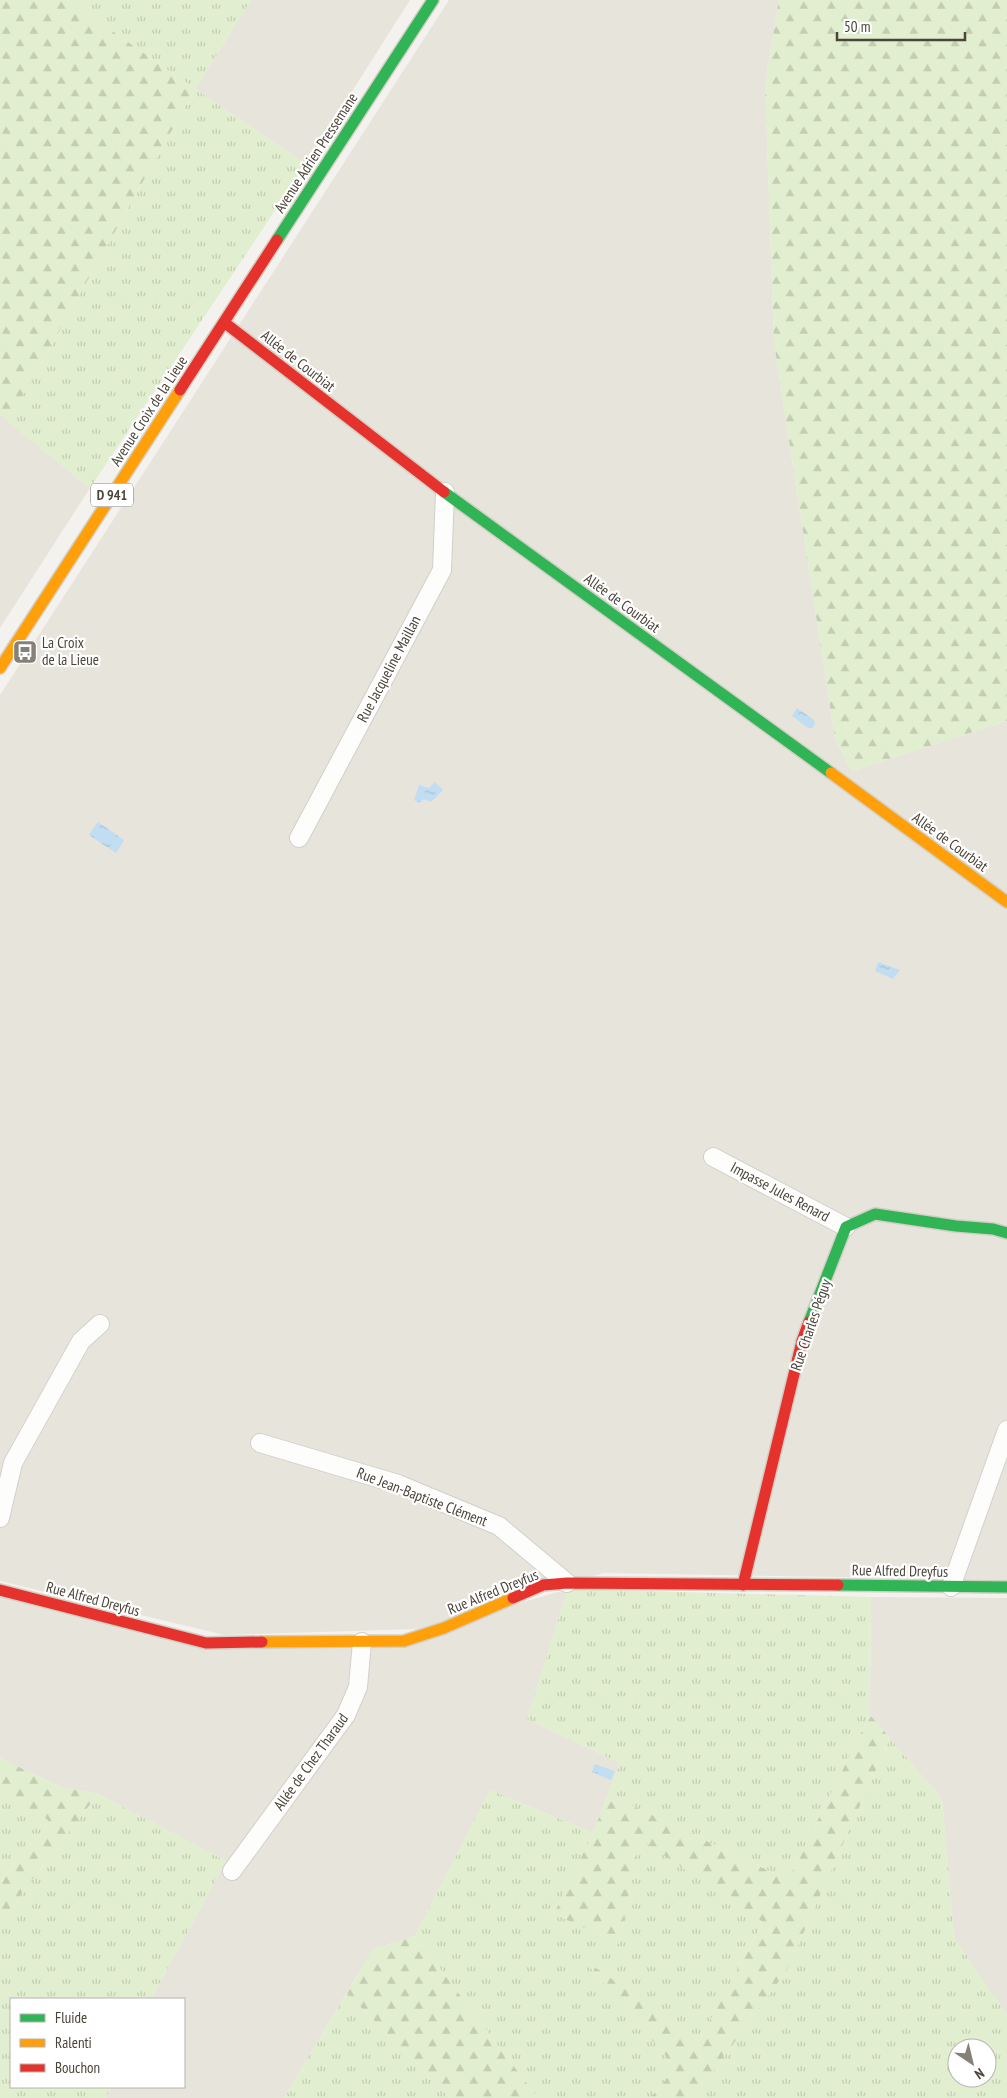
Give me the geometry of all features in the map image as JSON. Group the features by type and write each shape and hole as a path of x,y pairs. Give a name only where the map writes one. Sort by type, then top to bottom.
{"street":[{"name":"Avenue Adrien Pressemane","path":"225,322 433,0"},
{"name":"Allée de Courbiat","path":"225,322 445,492 1007,902"},
{"name":"Avenue Croix de la Lieue","path":"0,668 225,322"},
{"name":"Rue Jacqueline Maillan","path":"299,838 442,570 445,492"},
{"name":"Impasse Jules Renard","path":"713,1157 846,1227"},
{"path":"846,1227 875,1214 956,1226 992,1229 1007,1233"},
{"name":"Rue Charles Péguy","path":"743,1585 802,1341 846,1227"},
{"path":"0,1518 13,1463 81,1341 100,1324"},
{"path":"951,1587 1007,1430"},
{"name":"Rue Jean-Baptiste Clément","path":"260,1443 398,1484 499,1526 567,1583"},
{"name":"Rue Alfred Dreyfus","path":"0,1590 206,1643 404,1641 444,1628 543,1586 567,1583 1007,1587"},
{"name":"Allée de Chez Tharaud","path":"232,1871 346,1714 358,1687 362,1642"}],"shaded area":[{"path":"251,0 410,0 306,164 195,89"},
{"path":"449,0 779,0 765,83 774,343 835,739 852,771 1007,721 1007,1580 603,1573 417,1629 224,1635 0,1581 0,695"},
{"path":"0,415 90,488 0,628"},
{"path":"568,1589 527,1719 620,1763 593,1833 490,1790 415,1936 373,1949 284,2098 106,2098 111,2088 185,2088 185,1998 152,1998 226,1861 98,1794 61,1787 0,1758 0,1595 207,1649 362,1649"},
{"path":"871,1597 1007,1598 1007,2015 954,1938 942,1799 870,1715"}],"green space":[{"path":"0,0 68,0 195,89 8,422 0,415"},
{"path":"68,0 251,0 195,89"},
{"path":"779,0 1007,0 1007,721 852,771 835,739 774,343 765,83"},
{"path":"195,89 306,164 90,488 8,422"},
{"path":"568,1589 871,1597 870,1715 788,1880 608,1794 620,1763 527,1719"},
{"path":"870,1715 890,1738 787,1970 694,2098 650,2098 676,2068 582,1958 699,2041 763,1922 640,1839 619,1944 554,1914 593,1833 608,1794 788,1880"},
{"path":"890,1738 942,1799 954,1937 1007,2015 1007,2098 694,2098 787,1970"},
{"path":"0,1758 61,1787 98,1794 0,1922 0,1882 50,1821 0,1792"},
{"path":"490,1790 593,1833 555,1914 619,1944 640,1838 763,1922 699,2041 584,1960 676,2068 650,2098 538,2098 415,1936"},
{"path":"0,1792 51,1820 0,1882"},
{"path":"98,1794 226,1861 152,1998 10,1998 10,2088 111,2088 106,2098 0,2098 0,1922"},
{"path":"415,1936 538,2098 450,2098 347,1993 373,1949"},
{"path":"347,1993 450,2098 284,2098"}],"water":[{"path":"797,708 814,720 815,725 812,728 808,728 792,716"},
{"path":"435,782 443,790 431,802 424,799 420,803 414,800 419,785 429,788"},
{"path":"98,822 124,840 116,853 89,835"},
{"path":"878,962 900,970 893,979 875,971"},
{"path":"595,1764 615,1771 611,1780 592,1772"}],"traffic: fast":[{"path":"277,240 433,0"},
{"path":"444,492 831,773"},
{"path":"809,1322 846,1227 875,1214 956,1226 993,1229 1007,1233"},
{"path":"838,1585 1007,1587"}],"traffic: slow":[{"path":"0,668 180,390"},
{"path":"831,773 1007,902"},
{"path":"262,1642 404,1641 444,1628 513,1598"}],"traffic: jam":[{"path":"180,390 277,240"},
{"path":"225,323 444,492"},
{"path":"743,1585 802,1341 809,1322"},
{"path":"513,1598 543,1585 567,1583 838,1585"},
{"path":"0,1590 206,1643 262,1642"}],"place":[{"name":"La Croix de la Lieue","path":"25,652"}]}
